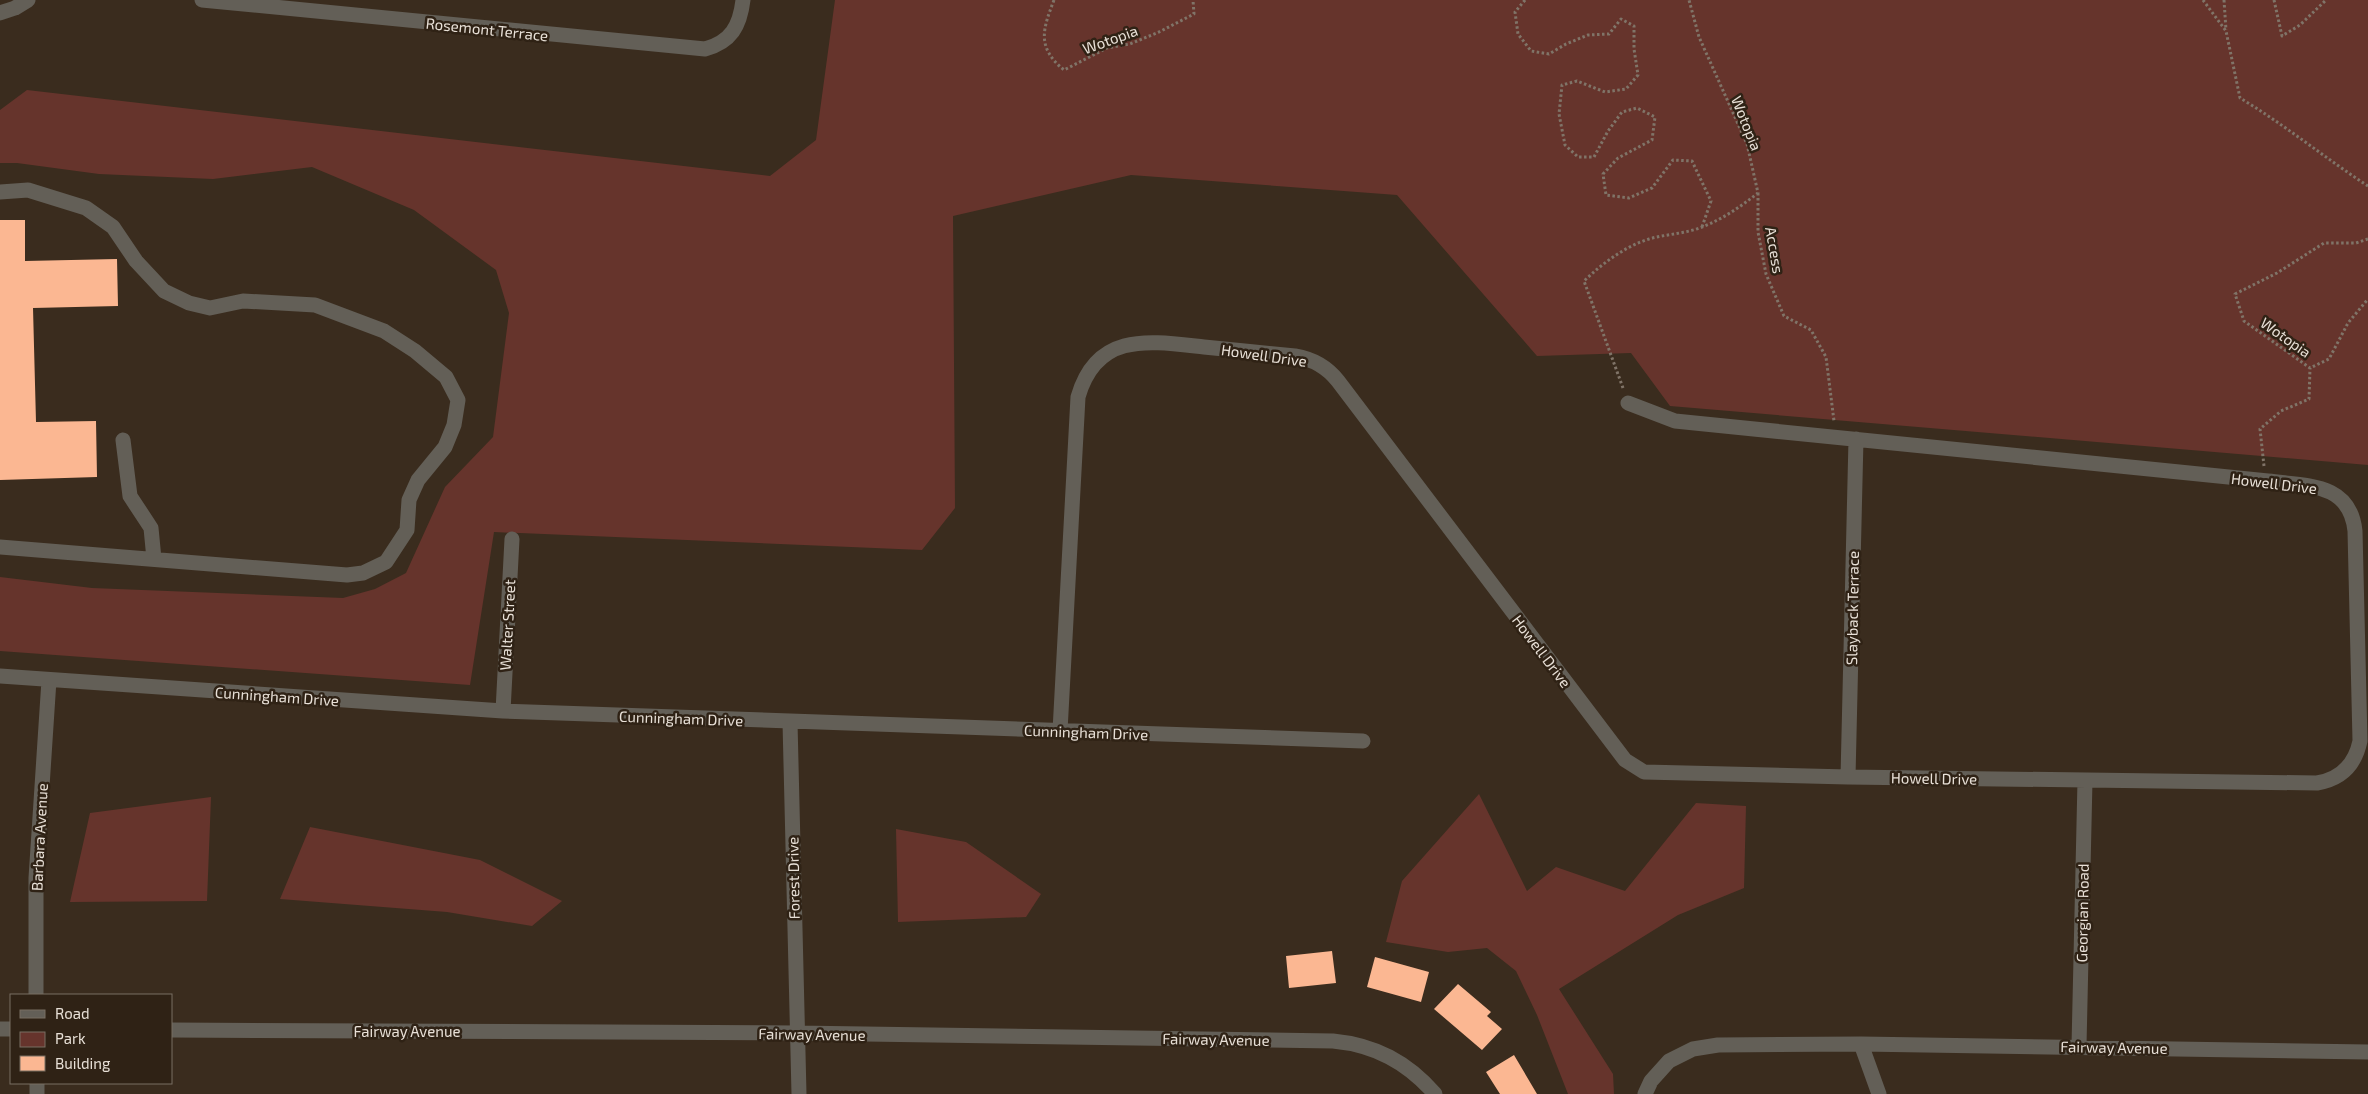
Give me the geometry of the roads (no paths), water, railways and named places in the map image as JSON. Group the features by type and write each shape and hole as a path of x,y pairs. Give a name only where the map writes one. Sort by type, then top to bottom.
{"street":[{"path":"9,7 28,0"},
{"name":"Rosemont Terrace","path":"202,0 325,6 705,49 718,46 729,38 737,27 743,0"},
{"path":"0,192 28,190 86,208 113,227 146,272 164,291 196,304 210,308 243,301 315,305 384,331 415,351 446,377 458,400 454,424 445,448 418,480 409,500 407,530 386,562 363,573 347,575 0,547"},
{"name":"Howell Drive","path":"1060,731 1078,396 1087,375 1102,357 1125,344 1152,341 1295,356 1312,360 1333,374 1631,766 1651,773 1848,778 2317,783 2340,775 2353,761 2360,741 2354,522 2347,505 2333,492 2325,488 1675,421 1628,403"},
{"name":"Slayback Terrace","path":"1848,778 1856,439"},
{"path":"123,440 130,496 152,528 154,559"},
{"name":"Walter Street","path":"503,711 512,539"},
{"name":"Cunningham Drive","path":"0,676 503,711 1363,742"},
{"name":"Barbara Avenue","path":"36,994 36,878 49,680"},
{"name":"Forest Drive","path":"790,722 799,1094"},
{"name":"Georgian Road","path":"2079,1046 2085,780"},
{"name":"Fairway Avenue","path":"172,1030 797,1033 1333,1041 1367,1046 1399,1061 1435,1094"},
{"path":"1860,1044 1880,1094"},
{"name":"Fairway Avenue","path":"1644,1094 1651,1081 1669,1061 1680,1054 1705,1046 1860,1044 2368,1052"}]}
